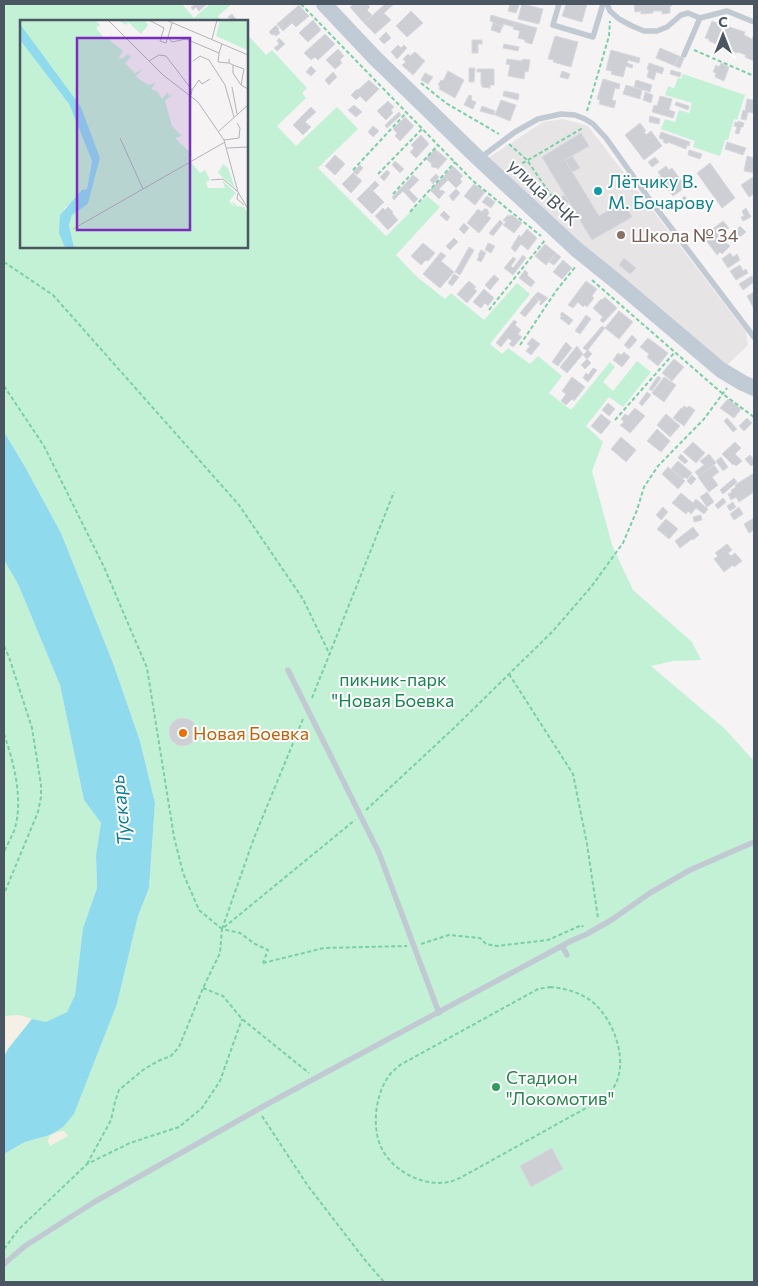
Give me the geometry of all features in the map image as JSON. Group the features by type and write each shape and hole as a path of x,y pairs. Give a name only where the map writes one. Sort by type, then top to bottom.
{"main road":[{"name":"улица ВЧК","path":"324,4 375,58 479,159 576,249 721,370 754,388"}],"lane":[{"path":"559,4 553,25 593,37 603,4"},
{"path":"607,4 610,11 619,19 644,31 657,31 667,27 681,15 688,13 700,18 727,11 754,22"},
{"path":"684,55 700,18"},
{"path":"479,159 515,132 538,118 568,114 585,118 606,138 650,200 754,337"},
{"path":"288,670 379,853 439,1012"},
{"path":"4,1264 26,1246 96,1202 258,1110 562,946 614,920 650,893 690,870 754,842"},
{"path":"562,946 567,955"}],"path":[{"path":"507,172 581,129 609,36 610,11"},
{"path":"687,47 754,76"},
{"path":"353,170 406,113"},
{"path":"378,174 422,129"},
{"path":"393,194 438,145"},
{"path":"410,212 455,162"},
{"path":"489,310 545,240"},
{"path":"4,262 53,295 239,505 303,599 330,655"},
{"path":"520,345 556,290 576,266"},
{"path":"615,420 675,352"},
{"path":"4,1249 18,1230 87,1164 111,1120 119,1090 143,1070 171,1056 178,1047 220,953 222,929 360,816 553,631 591,587 623,543 637,510 644,487 658,466 704,419 733,378"},
{"path":"4,386 44,446 104,567 147,668 174,837 183,873 200,910 222,929 240,933 255,944 268,950 263,963 324,948 414,946 449,935 480,938 486,944 496,946 548,940 582,925 586,934"},
{"path":"4,646 32,728 41,785 41,797 38,812 4,894"},
{"path":"509,674 573,774 588,844 600,927"},
{"path":"4,734 10,753 19,801 14,830 4,852"},
{"path":"550,987 577,993 588,998 605,1017 617,1041 619,1052 620,1065 618,1077 612,1089 604,1098 460,1178 448,1182 435,1182 422,1180 399,1169 388,1158 381,1147 376,1125 380,1092 391,1073 400,1065 538,989 550,987"},
{"path":"203,988 223,996 242,1019 317,1078"},
{"path":"87,1164 130,1143 179,1127 202,1108 220,1082 242,1019"},
{"path":"258,1110 308,1186 384,1282"}],"shaded area":[{"name":"Школа № 34","path":"563,119 588,126 746,332 748,345 724,368 618,280 488,158 543,122"}],"green space":[{"name":"пикник-парк \"Новая Боевка","path":"4,4 182,4 194,18 210,4 232,4 218,16 221,20 20,20 20,248 248,248 248,35 266,55 272,50 307,88 302,93 306,98 277,126 296,146 337,107 358,129 318,168 386,236 427,196 440,207 396,255 417,277 445,299 451,293 484,320 517,283 530,294 490,344 502,354 508,348 530,364 538,356 562,376 549,393 571,410 610,362 615,367 603,382 613,391 637,361 651,372 623,407 609,397 586,426 603,442 592,471 612,545 633,590 692,642 701,660 673,661 651,666 724,728 754,761 754,820 752,821 754,824 754,1282 4,1282 4,1154 25,1142 50,1135 74,1114 117,1004 138,916 149,888 155,803 140,741 113,663 61,533 4,432"},
{"path":"683,74 745,95 737,120 734,119 728,140 725,140 720,156 693,147 695,141 661,129 665,119 675,122 679,110 689,113 692,103 665,95 668,86 674,88 678,78 681,79"},
{"path":"4,560 18,584 60,685 84,800 101,823 96,855 97,888 83,928 75,995 67,1012 46,1023 8,1049 4,1057"}],"sand":[{"path":"19,1015 32,1019 8,1049 4,1057 4,1016"},
{"path":"64,1131 68,1136 50,1146 48,1141 50,1135"}],"water":[{"name":"Тускарь","path":"4,432 61,533 113,663 140,741 155,803 149,888 138,916 117,1004 74,1114 63,1127 50,1135 25,1142 4,1154 4,1057 8,1049 32,1019 46,1022 67,1012 75,995 83,928 97,888 96,855 101,823 84,800 60,685 18,584 4,560"}],"building":[{"path":"196,4 207,4 199,11 196,7 193,10 191,7"},
{"path":"354,4 367,4 370,7 367,10 372,15 364,23 350,7"},
{"path":"385,4 394,4 384,13 391,20 375,34 364,23"},
{"path":"510,4 519,5 516,13 508,11"},
{"path":"522,4 543,9 539,24 518,19"},
{"path":"566,4 587,4 582,22 562,16"},
{"path":"634,4 672,4 672,6 670,6 670,13 662,14 662,11 653,11 653,13 641,14 641,11 635,12"},
{"path":"299,5 309,16 296,27 292,23 283,31 277,24"},
{"path":"411,11 423,23 407,37 396,26"},
{"path":"232,14 236,20 230,20 228,17"},
{"path":"491,15 515,22 514,27 503,24 503,27 496,25 490,21"},
{"path":"313,20 321,30 308,42 299,33"},
{"path":"712,21 727,24 726,26 745,32 744,35 752,39 754,36 754,61 745,57 746,55 737,53 705,38"},
{"path":"515,22 537,28 532,44 518,38 520,31 513,29"},
{"path":"493,23 502,27 500,33 491,30"},
{"path":"276,25 280,33 276,36 269,32"},
{"path":"386,32 391,38 384,44 379,39"},
{"path":"325,34 335,44 318,60 315,57 311,60 304,53"},
{"path":"555,36 578,42 571,67 548,59"},
{"path":"279,38 285,44 277,51 274,48 279,44 277,41"},
{"path":"472,40 482,40 482,44 478,44 478,53 472,53"},
{"path":"504,44 519,47 518,51 503,48"},
{"path":"398,45 401,48 404,45 407,48 397,59 391,52"},
{"path":"660,48 679,56 675,66 656,58"},
{"path":"338,49 344,56 340,60 342,63 335,69 326,60"},
{"path":"611,50 640,58 639,63 628,60 627,63 633,65 632,68 626,66 623,77 611,74 612,71 606,70"},
{"path":"415,52 425,61 413,75 402,65 406,62 403,59 408,54 410,56"},
{"path":"679,56 684,58 680,68 675,66"},
{"path":"507,59 530,60 528,72 525,71 524,79 508,76 510,65 506,64"},
{"path":"649,63 664,68 662,74 656,72 654,80 647,77"},
{"path":"721,63 729,67 724,81 715,77 716,73 713,72 716,65 719,67"},
{"path":"311,66 316,71 311,76 306,72"},
{"path":"469,68 475,68 474,82 469,82"},
{"path":"477,69 494,69 494,85 490,85 490,88 482,87 481,72 477,72"},
{"path":"671,70 681,73 680,77 670,74"},
{"path":"448,71 464,80 455,98 439,89 440,86 438,85 441,80 443,81"},
{"path":"562,71 570,74 568,79 560,77"},
{"path":"333,72 337,77 329,85 325,80"},
{"path":"425,73 433,77 428,84 421,80"},
{"path":"603,79 620,84 619,89 615,88 612,100 616,101 614,108 599,104 600,100 597,99"},
{"path":"369,80 379,89 366,102 360,96 356,100 351,95"},
{"path":"636,80 652,85 650,92 634,87"},
{"path":"626,85 642,90 640,99 623,94"},
{"path":"504,91 519,94 518,100 503,96"},
{"path":"645,92 653,95 651,103 643,100"},
{"path":"469,95 472,96 471,100 476,102 473,109 464,105"},
{"path":"660,96 672,99 669,110 675,112 673,118 652,112 654,105 657,106"},
{"path":"747,99 754,100 754,107 753,113 748,112 746,120 741,119 743,110 745,111"},
{"path":"501,100 516,105 510,121 495,115"},
{"path":"388,101 394,107 391,110 393,113 386,120 377,111"},
{"path":"676,102 689,106 688,110 675,105"},
{"path":"354,105 362,112 356,117 348,110"},
{"path":"482,106 495,111 494,115 480,111"},
{"path":"311,107 316,112 305,122 311,127 303,135 293,125"},
{"path":"399,112 401,115 387,128 385,125"},
{"path":"650,116 660,119 659,124 649,122"},
{"path":"405,117 414,126 400,141 395,136 397,133 393,129"},
{"path":"738,121 744,123 739,134 735,133 737,127 734,126 735,122 738,123"},
{"path":"640,123 646,131 644,132 646,135 651,131 662,146 644,160 625,135"},
{"path":"373,126 379,131 373,137 368,132"},
{"path":"661,132 690,142 689,146 687,145 686,149 663,142 664,140 659,138"},
{"path":"581,133 589,146 565,160 599,216 623,202 632,217 592,240 542,157"},
{"path":"421,135 429,144 416,158 410,152 414,148 411,145"},
{"path":"727,142 746,148 743,155 725,149"},
{"path":"435,149 447,159 438,169 431,166 432,164 426,159"},
{"path":"689,150 702,154 700,159 688,155"},
{"path":"335,155 345,164 335,175 325,166"},
{"path":"572,156 580,168 572,172 565,160"},
{"path":"747,156 754,158 754,173 744,171"},
{"path":"655,157 659,162 652,167 648,162"},
{"path":"395,161 404,169 400,173 392,165"},
{"path":"710,163 735,198 722,208 697,173"},
{"path":"360,165 363,168 357,175 353,172"},
{"path":"453,166 463,176 460,179 462,182 456,188 444,176"},
{"path":"666,166 669,170 672,168 686,187 673,196 659,177 661,176 658,172"},
{"path":"387,170 390,173 384,181 380,177"},
{"path":"353,173 362,181 351,193 342,184"},
{"path":"436,174 439,177 433,184 430,180"},
{"path":"413,175 419,180 409,190 404,185"},
{"path":"444,176 448,180 439,189 445,192 439,199 430,190"},
{"path":"753,177 754,194 749,197 741,185"},
{"path":"375,181 379,185 373,191 369,187"},
{"path":"474,184 485,192 475,205 464,196"},
{"path":"404,185 418,199 414,203 403,191 394,200 392,197"},
{"path":"369,187 384,202 372,214 357,199"},
{"path":"456,189 460,193 453,201 449,196"},
{"path":"565,195 569,202 563,205 559,198"},
{"path":"487,196 495,202 491,208 482,202"},
{"path":"685,196 688,201 681,206 678,201"},
{"path":"388,207 398,220 388,230 375,216 383,208 385,210"},
{"path":"746,208 751,217 743,221 741,217 744,216 742,211"},
{"path":"478,209 482,212 484,209 487,209 489,213 487,216 491,218 479,233 467,223"},
{"path":"444,211 450,217 447,221 440,215"},
{"path":"508,215 512,215 522,223 514,233 503,225 506,222 503,220"},
{"path":"500,220 503,223 493,236 489,233"},
{"path":"723,221 729,228 720,234 715,227"},
{"path":"464,223 469,228 464,234 459,229"},
{"path":"740,226 746,232 740,237 735,231"},
{"path":"715,227 730,246 722,254 720,252 717,255 705,239 708,236 706,233"},
{"path":"527,229 537,238 528,250 521,244 515,252 511,248 519,235 521,237"},
{"path":"454,238 458,242 450,250 446,246"},
{"path":"423,243 435,253 428,261 426,260 421,265 411,256"},
{"path":"488,243 495,246 491,253 485,250"},
{"path":"545,244 556,253 546,265 535,256"},
{"path":"469,247 474,250 460,275 455,272"},
{"path":"481,250 486,253 481,262 477,260"},
{"path":"441,252 446,256 441,261 454,272 440,288 423,274"},
{"path":"556,253 561,257 554,265 549,262"},
{"path":"730,253 733,257 737,254 740,260 728,268 722,259"},
{"path":"523,255 526,258 513,275 504,268 513,257 516,259 511,266 513,268"},
{"path":"624,258 636,268 630,274 619,265"},
{"path":"563,260 572,268 562,279 553,272"},
{"path":"740,265 743,271 746,269 748,273 736,280 730,271"},
{"path":"525,270 528,273 527,275 535,282 531,287 519,278"},
{"path":"454,274 459,277 452,286 448,283"},
{"path":"494,275 499,279 490,290 485,285"},
{"path":"752,276 754,282 743,290 739,284"},
{"path":"469,281 476,287 474,289 477,291 467,303 457,294"},
{"path":"586,281 597,289 592,296 594,298 587,307 585,305 583,307 578,302 573,308 568,305"},
{"path":"484,289 494,298 488,306 485,303 481,308 473,302"},
{"path":"538,292 548,298 541,305 539,304 541,301 534,296"},
{"path":"754,292 754,309 747,296"},
{"path":"534,296 539,300 525,317 520,313"},
{"path":"605,297 617,308 603,323 600,320 603,317 593,308"},
{"path":"619,311 633,322 619,339 605,328"},
{"path":"562,312 573,320 569,325 560,318"},
{"path":"586,315 591,319 580,334 575,331"},
{"path":"514,320 517,322 515,325 521,330 518,334 522,337 513,347 509,344 512,341 508,338 501,347 496,343"},
{"path":"602,326 605,328 587,351 583,348"},
{"path":"632,335 637,340 629,349 624,345"},
{"path":"532,338 540,344 531,355 526,351 530,346 527,344"},
{"path":"648,338 668,353 658,366 647,357 649,354 640,347"},
{"path":"566,342 572,348 558,366 552,362"},
{"path":"577,346 583,354 567,373 560,367"},
{"path":"588,350 592,354 587,359 583,355"},
{"path":"624,352 630,357 622,367 613,360 618,353 621,355"},
{"path":"587,359 591,363 585,369 581,365"},
{"path":"674,359 684,367 672,381 662,373"},
{"path":"593,368 597,370 588,382 583,378"},
{"path":"658,376 661,378 652,391 649,389"},
{"path":"572,377 585,387 574,401 572,399 566,405 561,401 566,394 562,391"},
{"path":"664,377 676,385 664,402 652,393"},
{"path":"647,392 651,395 642,406 639,403"},
{"path":"728,399 741,409 734,418 720,408"},
{"path":"608,403 615,409 609,416 602,410"},
{"path":"684,406 687,408 689,406 695,410 684,426 673,418"},
{"path":"635,408 645,416 630,433 620,425 624,422 621,419 625,414 628,416"},
{"path":"601,414 611,422 601,434 591,426"},
{"path":"666,414 680,426 670,437 657,425"},
{"path":"727,418 737,429 733,432 724,421"},
{"path":"747,418 752,423 744,431 739,426"},
{"path":"657,429 670,441 661,452 647,441"},
{"path":"621,437 636,450 626,462 611,449"},
{"path":"693,442 705,453 696,463 683,452"},
{"path":"735,442 741,448 735,454 742,461 736,466 722,454"},
{"path":"681,454 688,461 685,464 678,458"},
{"path":"709,454 716,463 699,477 695,472 704,465 700,461"},
{"path":"750,455 754,460 754,464 751,466 745,459"},
{"path":"721,457 728,467 723,471 716,461"},
{"path":"678,461 692,473 687,479 685,477 683,479 671,469"},
{"path":"714,465 719,472 712,477 718,485 709,492 698,477"},
{"path":"668,467 685,481 678,489 662,474"},
{"path":"754,473 754,492 739,502 736,497 731,500 728,494 736,487 735,485"},
{"path":"692,475 696,479 691,485 687,481"},
{"path":"734,478 737,482 723,494 720,490"},
{"path":"707,492 714,502 707,507 700,497"},
{"path":"681,493 693,503 696,499 708,509 704,514 696,508 691,514 688,511 686,514 672,503"},
{"path":"723,498 726,502 718,509 715,505"},
{"path":"733,502 736,507 730,511 727,506"},
{"path":"663,507 668,512 661,520 656,515"},
{"path":"739,507 743,514 734,520 730,514"},
{"path":"701,515 702,520 694,522 693,517"},
{"path":"754,518 754,530 749,533 744,524"},
{"path":"666,519 678,529 669,539 657,529"},
{"path":"693,527 699,535 680,548 675,541"},
{"path":"727,544 732,550 728,553 731,556 735,553 742,561 724,572 714,559 718,556 715,553"},
{"name":"Новая Боевка","path":"183,718 193,722 197,732 193,742 183,746 173,742 169,732 173,722"},
{"path":"552,1148 563,1169 531,1187 520,1166"}],"place":[{"name":"Лётчику В. М. Бочарову","path":"598,191"},
{"name":"Школа № 34","path":"621,235"},
{"name":"Новая Боевка","path":"183,733"},
{"name":"Стадион \"Локомотив\"","path":"496,1087"}]}
